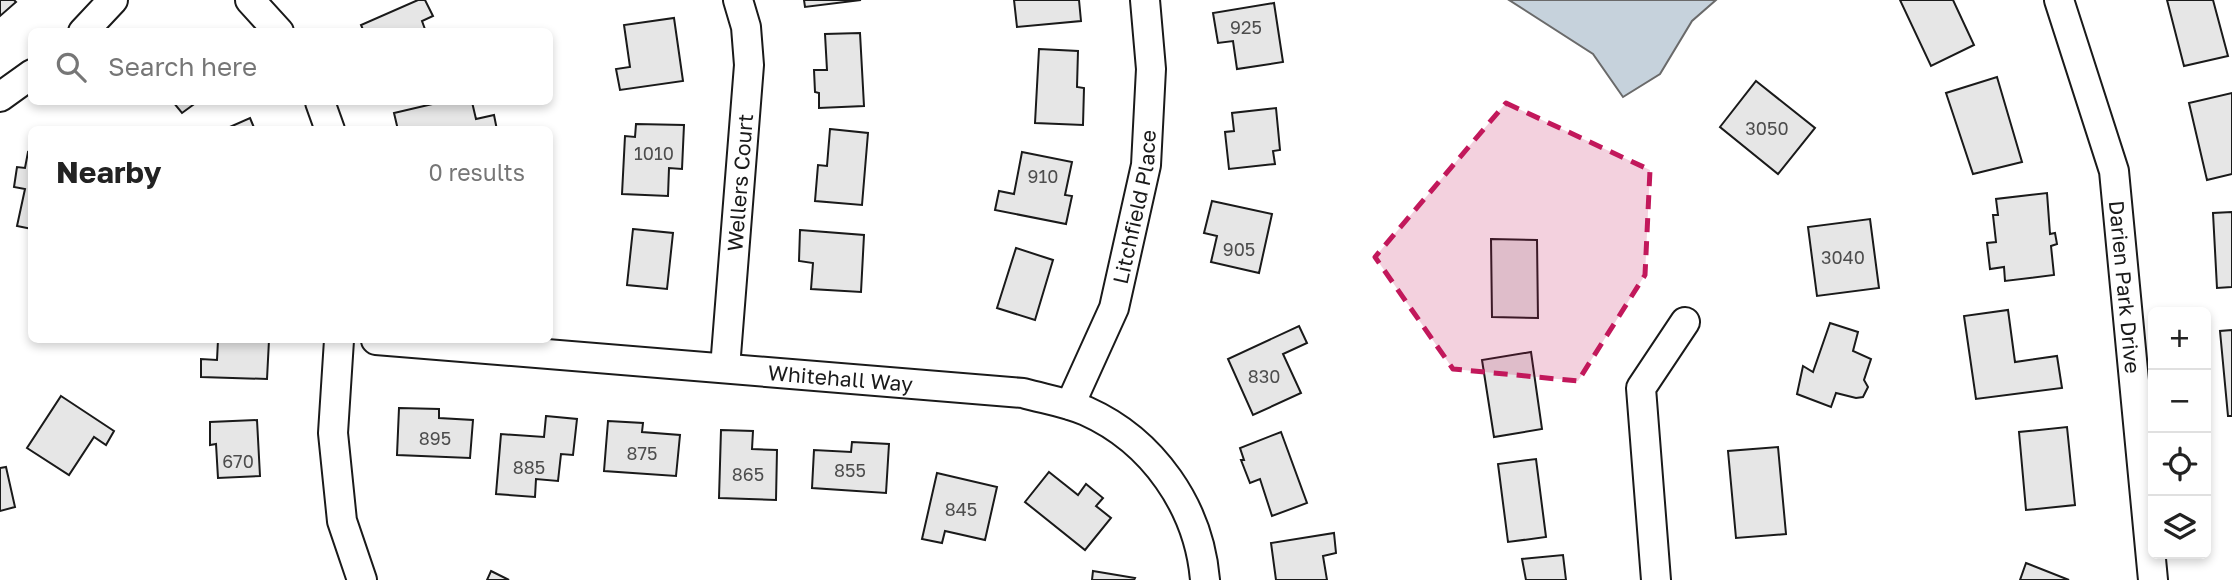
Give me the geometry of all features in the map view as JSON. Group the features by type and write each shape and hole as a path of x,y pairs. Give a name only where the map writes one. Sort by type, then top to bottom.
{"street":[{"path":"87,28 113,0"},
{"path":"250,0 275,28"},
{"name":"Wellers Court","path":"725,368 749,65 746,27 738,0"},
{"name":"Litchfield Place","path":"1070,405 1114,308 1146,165 1152,69 1145,0"},
{"name":"Darien Park Drive","path":"2059,0 2114,171 2153,580"},
{"path":"0,97 28,77"},
{"path":"321,105 329,126"},
{"path":"1656,580 1641,388 1685,322"},
{"path":"339,343 334,433 342,521 362,580"},
{"name":"Whitehall Way","path":"413,343 1023,393 1070,405 1125,433 1161,467 1187,509 1203,559 1205,580"}],"highlighted area":[{"path":"1506,103 1650,170 1645,275 1578,381 1453,369 1375,257"}],"shaded area":[{"path":"1509,0 1716,0 1692,21 1660,74 1623,97 1593,54"}],"building":[{"path":"0,0 14,0 16,2 0,16"},
{"path":"418,0 425,0 433,16 422,21 425,28 362,28 361,25"},
{"path":"804,0 861,0 805,7"},
{"path":"1014,0 1079,0 1081,21 1017,27"},
{"path":"1900,0 1953,0 1974,45 1931,66"},
{"path":"2167,0 2213,0 2228,56 2184,66"},
{"path":"1274,3 1283,62 1237,69 1233,41 1218,43 1213,13"},
{"path":"674,18 683,81 620,90 616,69 630,67 624,25"},
{"path":"860,33 864,106 819,108 814,70 827,70 825,34"},
{"path":"1039,49 1078,51 1077,87 1084,88 1083,125 1035,123"},
{"path":"1997,77 2022,162 1973,174 1946,93"},
{"path":"1756,81 1815,128 1778,174 1720,127"},
{"path":"2232,93 2232,174 2207,180 2189,103"},
{"path":"175,105 193,105 182,113"},
{"path":"428,105 473,105 476,119 494,115 496,126 397,126 394,113"},
{"path":"1276,108 1280,150 1273,151 1275,164 1229,169 1225,132 1234,131 1232,113"},
{"path":"250,118 253,126 232,126"},
{"path":"636,124 684,125 682,169 669,168 668,196 622,194 625,136 635,137"},
{"path":"830,129 868,133 862,205 815,201 818,165 827,166"},
{"path":"28,152 28,228 17,226 25,189 14,187 17,167 25,168"},
{"path":"1022,152 1072,162 1065,195 1072,196 1066,224 995,210 999,191 1014,194"},
{"path":"2047,193 2050,234 2055,233 2057,244 2051,246 2054,275 2005,281 2004,267 1990,269 1987,243 1996,242 1993,215 1998,215 1996,199"},
{"path":"1212,201 1272,214 1259,273 1211,262 1217,236 1204,233"},
{"path":"2232,212 2232,287 2217,288 2213,213"},
{"path":"1870,219 1879,288 1817,296 1808,227"},
{"path":"633,229 673,233 667,289 627,285"},
{"path":"800,230 864,235 861,292 811,289 813,263 799,261"},
{"path":"1491,239 1537,240 1538,318 1492,317"},
{"path":"1016,248 1053,260 1035,320 997,308"},
{"path":"2008,310 2015,362 2057,356 2062,388 1976,399 1964,316"},
{"path":"1830,323 1858,332 1853,351 1871,359 1864,380 1868,387 1863,397 1836,393 1831,407 1797,394 1803,366 1813,372"},
{"path":"1299,326 1307,343 1283,354 1301,393 1253,415 1228,359"},
{"path":"2232,330 2232,416 2228,416 2220,331"},
{"path":"218,343 269,343 267,379 201,377 201,359 217,360"},
{"path":"1531,352 1542,429 1494,437 1482,360"},
{"path":"61,396 114,431 106,445 94,437 69,475 27,448"},
{"path":"399,408 439,409 439,418 473,420 470,458 397,455"},
{"path":"546,416 577,419 573,455 561,454 558,481 536,479 535,497 496,494 501,434 544,437"},
{"path":"257,420 260,476 218,478 216,444 210,445 210,422"},
{"path":"608,421 643,423 642,432 680,435 676,476 604,471"},
{"path":"2067,427 2075,505 2026,510 2019,432"},
{"path":"721,430 753,431 752,449 777,450 776,500 719,498"},
{"path":"1281,432 1307,503 1272,516 1260,479 1250,483 1241,460 1244,460 1240,448"},
{"path":"852,442 889,444 886,493 812,488 814,450 851,452"},
{"path":"1778,447 1786,534 1736,538 1728,451"},
{"path":"1536,459 1546,537 1508,542 1498,464"},
{"path":"6,467 15,507 0,511 0,468"},
{"path":"1049,472 1078,495 1086,484 1103,498 1096,506 1111,518 1085,550 1025,502"},
{"path":"937,473 997,487 985,540 945,531 942,543 922,539"},
{"path":"1334,533 1336,553 1323,556 1327,580 1276,580 1271,543"},
{"path":"1563,555 1566,580 1526,580 1522,559"},
{"path":"2026,563 2069,580 2020,580"},
{"path":"491,571 509,580 487,580"},
{"path":"1093,571 1135,578 1092,580"}]}
